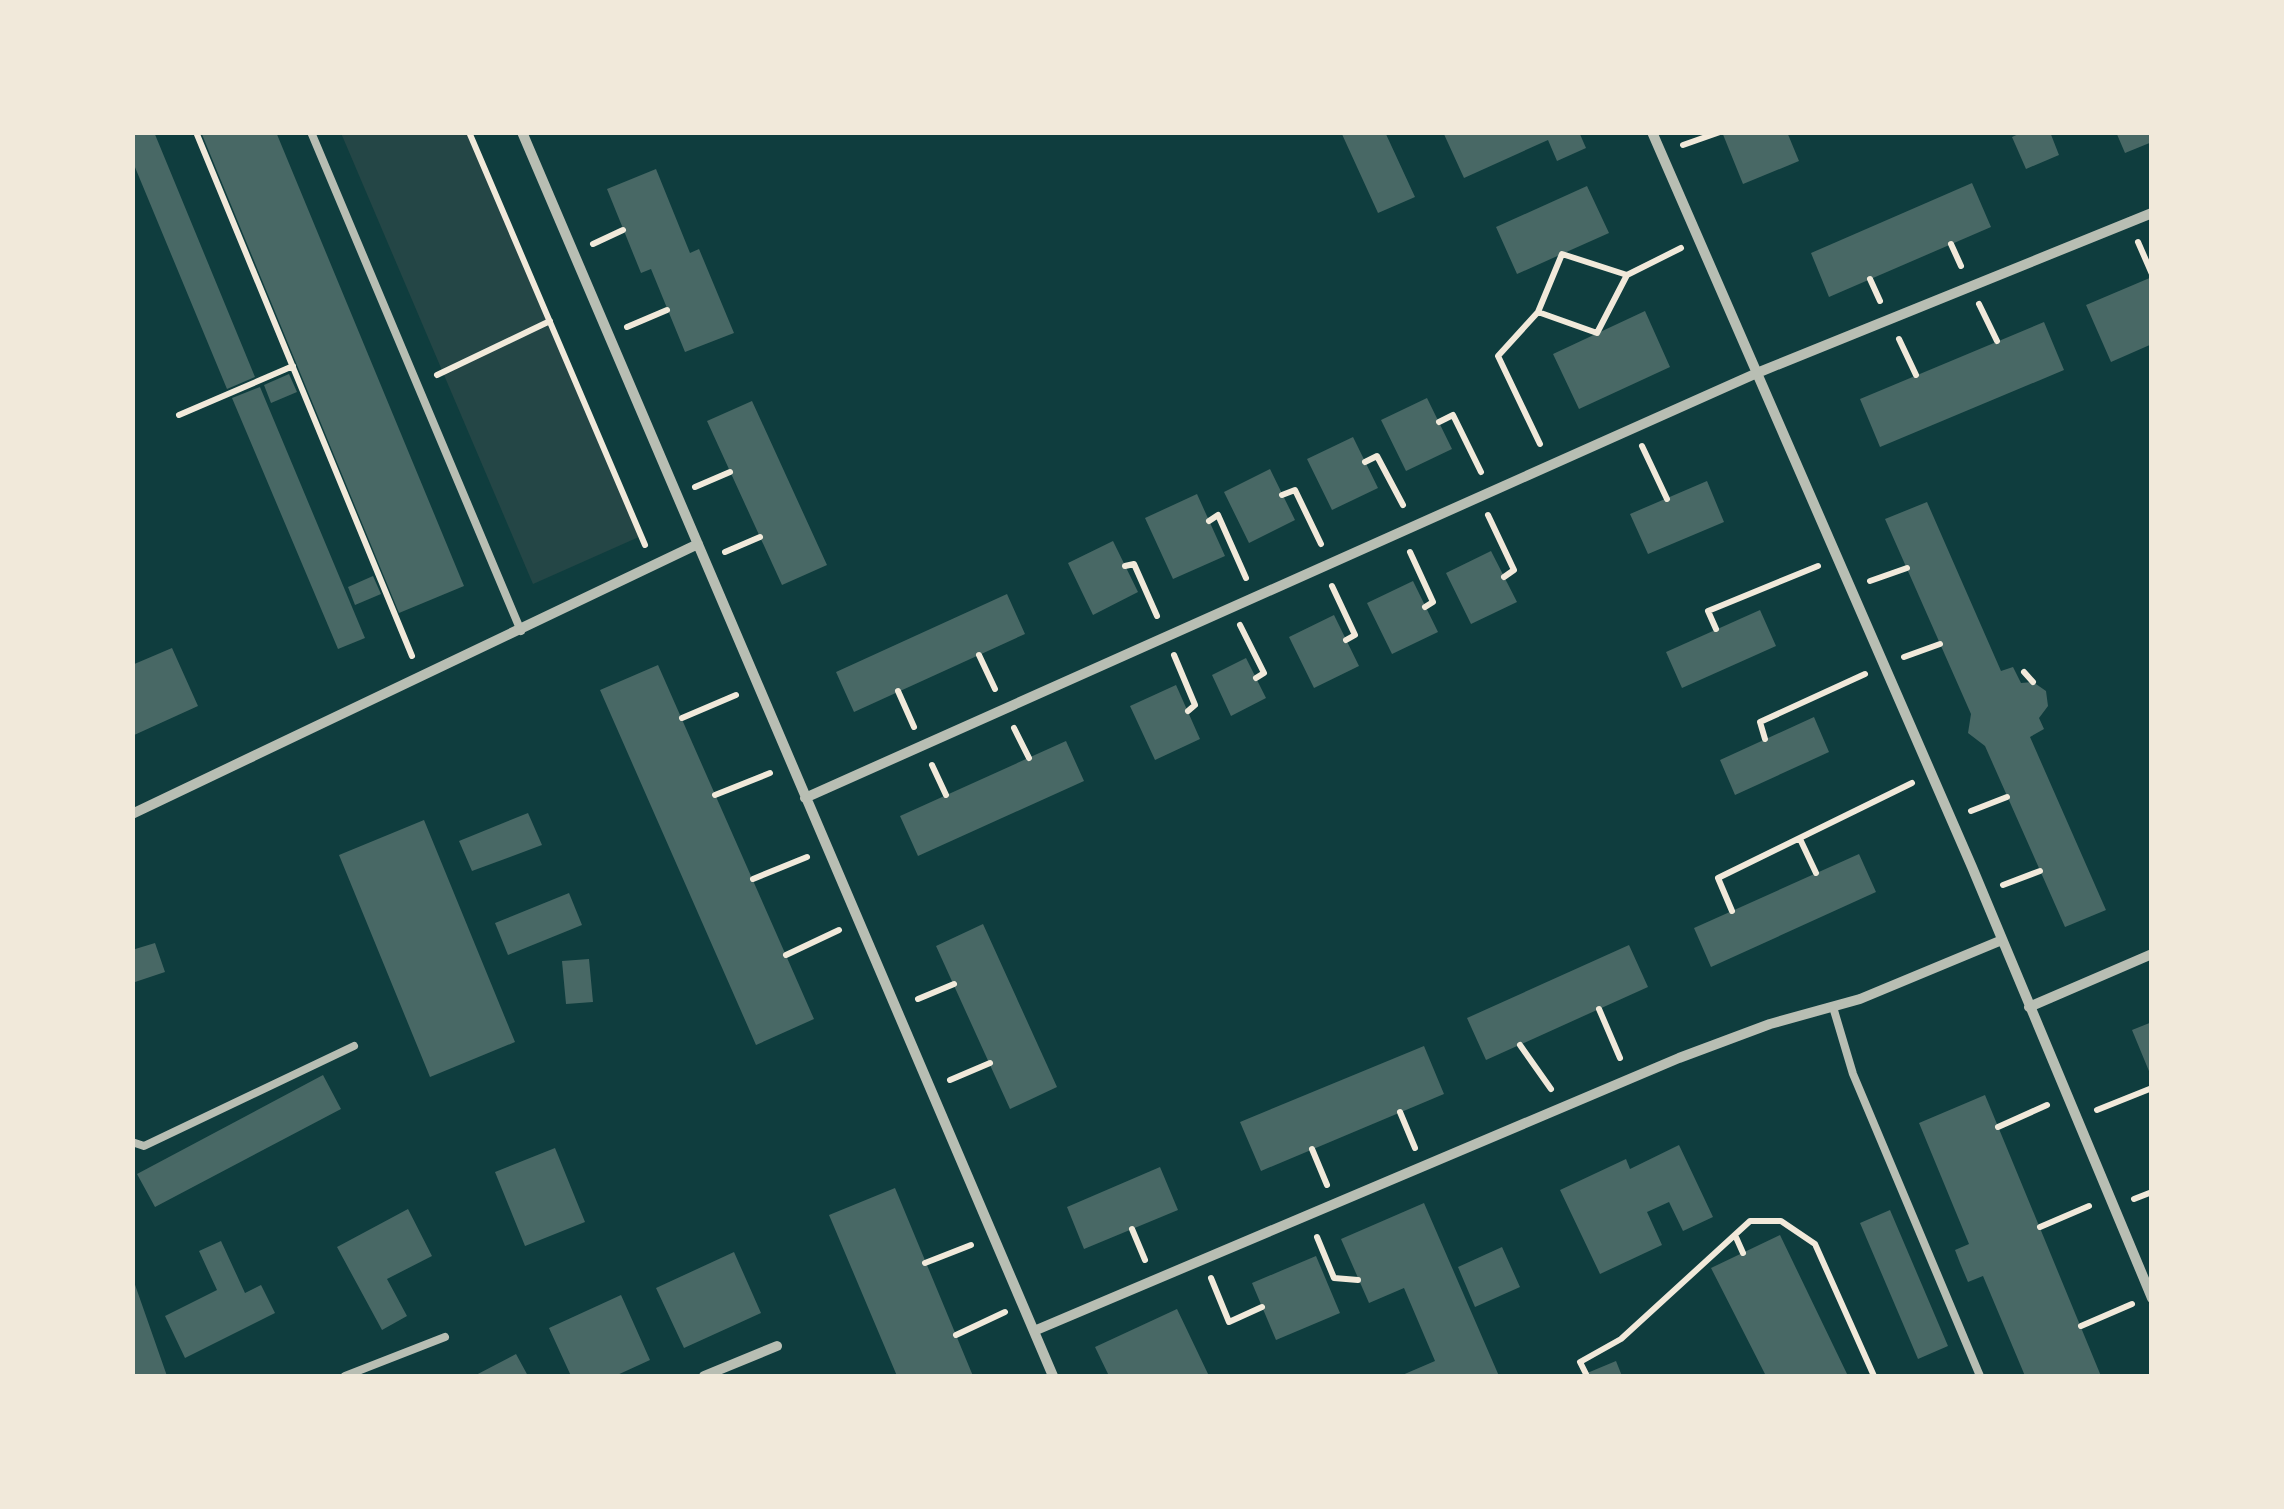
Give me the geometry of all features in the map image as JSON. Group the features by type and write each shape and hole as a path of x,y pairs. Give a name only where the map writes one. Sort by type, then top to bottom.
{"street":[{"path":"522,132 1053,1376"},
{"path":"1652,132 1983,892 2151,1297"},
{"path":"805,798 1756,373 2152,214"},
{"path":"132,814 698,544"},
{"path":"1034,1332 1629,1079 1770,1024 1834,1007 2002,940"},
{"path":"2029,1006 2152,954"},
{"path":"704,1376 777,1346"}],"lane":[{"path":"312,132 521,630"},
{"path":"1834,1007 1852,1074 1980,1376"},
{"path":"132,1142 144,1146 354,1046"},
{"path":"345,1376 445,1337"}],"path":[{"path":"196,132 420,676"},
{"path":"469,132 654,567"},
{"path":"1661,153 1720,132"},
{"path":"2130,222 2152,274"},
{"path":"1538,312 1597,334 1627,275 1698,239"},
{"path":"1551,467 1498,356 1538,312 1562,254 1627,275"},
{"path":"608,336 667,310"},
{"path":"419,384 550,321"},
{"path":"179,414 293,366"},
{"path":"1439,422 1453,415 1514,570 1504,577"},
{"path":"1634,430 1667,498"},
{"path":"1366,462 1378,456 1414,528"},
{"path":"676,496 730,472"},
{"path":"1282,495 1295,490 1355,634 1346,640"},
{"path":"1209,521 1218,516 1255,598"},
{"path":"1402,533 1433,602 1425,607"},
{"path":"704,562 760,537"},
{"path":"1716,630 1708,611 1838,558"},
{"path":"1126,566 1134,564 1167,638 1195,705 1188,712"},
{"path":"1850,588 1907,568"},
{"path":"1232,608 1264,673 1256,678"},
{"path":"1765,740 1760,722 1940,644"},
{"path":"2024,672 2033,682"},
{"path":"682,718 757,686"},
{"path":"715,795 791,764"},
{"path":"1732,911 1718,878 1931,774"},
{"path":"1951,819 2007,797"},
{"path":"1800,839 1816,873"},
{"path":"753,879 827,848"},
{"path":"1983,892 2040,872"},
{"path":"786,954 858,921"},
{"path":"896,1009 954,984"},
{"path":"1599,1009 1629,1079"},
{"path":"1520,1045 1564,1107"},
{"path":"930,1089 990,1063"},
{"path":"2076,1119 2152,1088"},
{"path":"1998,1127 2067,1097"},
{"path":"1400,1112 1423,1167"},
{"path":"1312,1149 1335,1204"},
{"path":"2040,1227 2110,1198"},
{"path":"1307,1216 1334,1278 1358,1280"},
{"path":"1586,1374 1580,1362 1621,1339 1750,1222 1781,1221 1815,1244 1874,1376"},
{"path":"1735,1235 1743,1252"},
{"path":"925,1263 993,1236"},
{"path":"1203,1260 1229,1322 1262,1307"},
{"path":"2081,1326 2151,1297"},
{"path":"956,1334 1022,1304"}],"shaded area":[{"path":"341,133 469,133 641,536 533,584"}],"building":[{"path":"132,132 154,132 255,377 227,389 132,160"},
{"path":"201,132 276,132 464,586 399,613"},
{"path":"1341,132 1385,132 1415,197 1378,213"},
{"path":"1443,132 1579,132 1586,148 1557,161 1548,140 1464,178"},
{"path":"1722,132 1787,132 1799,161 1743,184"},
{"path":"2023,132 2050,132 2059,155 2026,169 2012,137"},
{"path":"2116,132 2152,132 2152,142 2125,153"},
{"path":"656,169 690,253 699,249 734,333 685,352 651,269 641,273 607,189"},
{"path":"1972,183 1991,227 1829,297 1811,253"},
{"path":"1587,186 1609,233 1517,274 1496,227"},
{"path":"2152,277 2152,344 2111,362 2086,305"},
{"path":"1645,311 1670,367 1579,409 1553,354"},
{"path":"2044,322 2064,370 1880,447 1860,399"},
{"path":"289,374 297,392 271,403 264,385"},
{"path":"260,387 365,638 338,649 232,398"},
{"path":"1427,398 1452,449 1406,471 1381,420"},
{"path":"752,401 827,565 782,585 707,421"},
{"path":"1353,437 1378,488 1332,510 1307,459"},
{"path":"1270,469 1295,520 1249,543 1224,492"},
{"path":"1707,481 1724,522 1648,554 1630,514"},
{"path":"1197,494 1225,556 1173,579 1145,518"},
{"path":"1927,502 2001,671 2013,667 2021,683 2033,682 2046,691 2048,706 2039,718 2044,729 2030,737 2106,910 2065,927 1985,746 1968,733 1971,714 1885,519"},
{"path":"1113,541 1138,592 1093,615 1068,563"},
{"path":"1491,551 1517,602 1471,624 1446,573"},
{"path":"373,576 381,594 355,605 348,587"},
{"path":"1413,581 1438,632 1392,654 1367,603"},
{"path":"1007,594 1025,634 854,712 836,672"},
{"path":"1760,610 1776,646 1682,688 1666,652"},
{"path":"1334,615 1359,666 1314,688 1289,637"},
{"path":"172,648 198,706 132,736 132,665"},
{"path":"1246,658 1266,698 1231,716 1212,675"},
{"path":"658,665 814,1019 756,1045 600,690"},
{"path":"1176,685 1200,739 1155,760 1130,706"},
{"path":"1814,717 1829,752 1735,795 1720,760"},
{"path":"1066,741 1084,781 918,856 900,816"},
{"path":"528,813 542,845 472,871 459,841"},
{"path":"424,820 515,1042 430,1077 339,855"},
{"path":"1859,854 1876,892 1711,967 1694,928"},
{"path":"569,893 582,925 508,955 495,923"},
{"path":"983,924 1057,1087 1010,1109 936,946"},
{"path":"155,943 165,972 132,983 132,950"},
{"path":"1629,945 1648,987 1486,1060 1467,1018"},
{"path":"589,959 593,1002 566,1004 562,961"},
{"path":"2152,1022 2152,1076 2151,1076 2132,1030"},
{"path":"1424,1046 1444,1094 1261,1171 1240,1122"},
{"path":"323,1075 341,1109 155,1207 137,1174"},
{"path":"1985,1095 2101,1376 2025,1376 1983,1276 1968,1282 1960,1263 1955,1250 1969,1244 1919,1123"},
{"path":"1679,1145 1713,1217 1683,1231 1669,1202 1647,1212 1662,1245 1600,1274 1560,1190 1626,1159 1630,1169"},
{"path":"555,1148 585,1222 525,1246 495,1172"},
{"path":"1160,1167 1178,1210 1084,1249 1067,1207"},
{"path":"895,1188 973,1376 897,1376 829,1215"},
{"path":"1424,1203 1499,1376 1400,1376 1435,1361 1404,1288 1369,1303 1341,1239"},
{"path":"408,1209 432,1256 387,1279 407,1316 382,1330 337,1247"},
{"path":"1890,1210 1948,1346 1918,1359 1860,1223"},
{"path":"1780,1235 1848,1376 1766,1376 1711,1268"},
{"path":"221,1241 245,1293 261,1285 275,1313 185,1358 165,1316 217,1290 199,1251"},
{"path":"1502,1247 1520,1287 1475,1307 1458,1267"},
{"path":"734,1252 761,1313 684,1348 656,1288"},
{"path":"1316,1256 1340,1313 1276,1340 1252,1283"},
{"path":"133,1279 167,1376 132,1376"},
{"path":"621,1295 650,1360 615,1376 571,1376 549,1328"},
{"path":"1177,1309 1209,1376 1109,1376 1095,1347"},
{"path":"516,1354 528,1376 474,1376"},
{"path":"1616,1361 1622,1376 1580,1376"}]}
